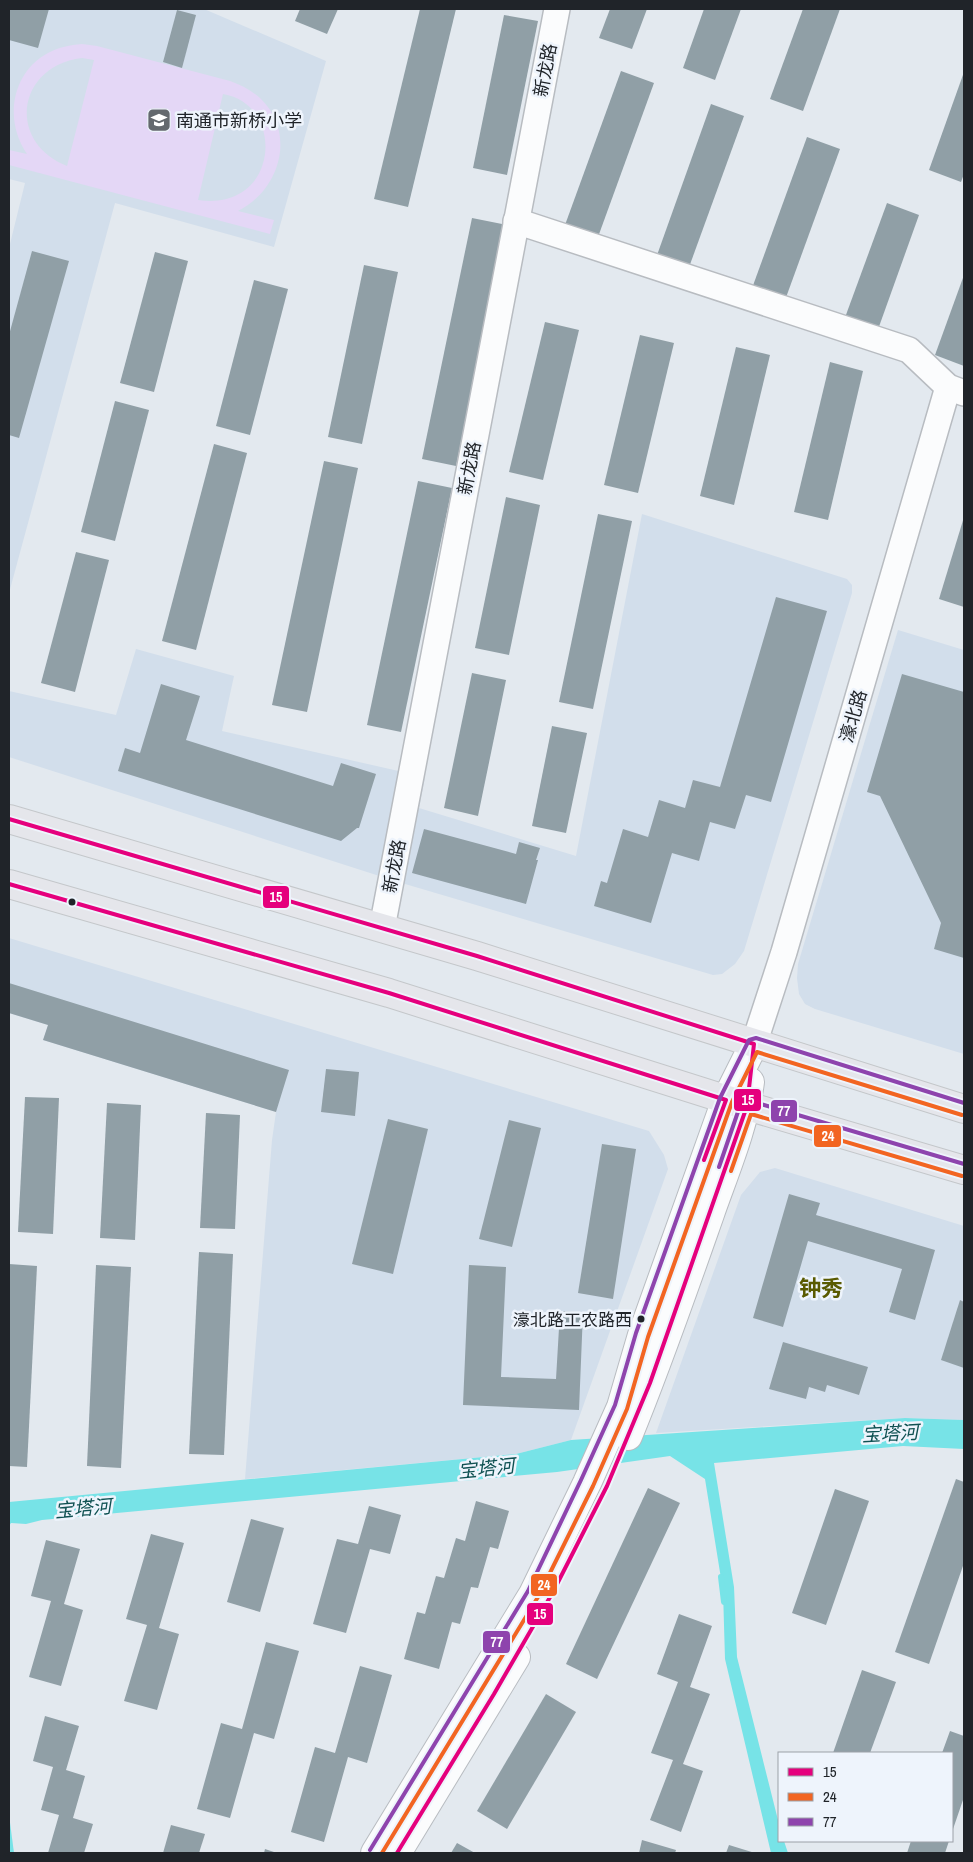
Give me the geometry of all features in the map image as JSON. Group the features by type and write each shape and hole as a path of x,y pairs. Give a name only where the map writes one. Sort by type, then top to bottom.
{"main road":[{"path":"9,819 477,956 964,1109"},
{"path":"9,884 388,993 736,1103 964,1170"}],"street":[{"name":"新龙路","path":"382,928 556,9"},
{"path":"516,221 909,350 956,390"},
{"name":"濠北路","path":"396,1853 484,1710 553,1592 629,1410 642,1335 736,1103 956,390"},
{"name":"濠北路","path":"375,1853 534,1594 597,1485"}],"shaded area":[{"name":"南通市新桥小学","path":"9,9 204,9 326,61 274,247 115,203 9,593 9,248 25,183 9,179"},
{"path":"82,44 97,46 230,81 246,88 260,98 271,112 278,127 279,160 273,175 264,189 253,202 238,211 274,220 270,234 9,165 9,150 27,154 15,127 14,113 19,85 26,73 48,53 60,48","holes":["82,58 94,60 67,166 47,155 34,140 28,123 27,106 33,89 44,75 60,64","223,94 243,102 257,116 264,135 265,155 259,174 245,190 225,199 198,200"]},
{"path":"642,514 847,579 852,585 852,593 744,951 735,964 722,974 713,975 395,881 9,757 9,691 116,715 136,649 234,676 222,731 425,777 419,808 576,856"},
{"path":"898,630 964,650 964,1054 815,1009 805,1004 799,994 798,964"},
{"path":"9,938 649,1131 664,1155 668,1169 571,1440 516,1454 245,1479 272,1140 276,1112 43,1040 48,1025 9,1013"},
{"path":"775,1168 964,1226 964,1420 905,1418 656,1433 741,1195 760,1172"}],"water":[{"name":"宝塔河","path":"905,1418 964,1420 964,1449 903,1446 714,1463 734,1587 737,1657 778,1820 778,1842 784,1842 788,1853 771,1853 725,1659 723,1591 705,1479 670,1456 557,1472 42,1520 26,1524 11,1523 9,1526 9,1502 516,1454 571,1440"},
{"path":"9,1815 14,1853 9,1853"}],"building":[{"path":"9,9 49,9 38,48 9,40"},
{"path":"300,9 338,9 327,34 295,21"},
{"path":"420,9 456,9 408,207 374,199"},
{"path":"610,9 647,9 632,49 599,38"},
{"path":"704,9 741,9 715,80 683,68"},
{"path":"803,9 840,9 803,111 770,99"},
{"path":"177,10 196,15 182,68 163,62"},
{"path":"504,15 538,21 507,175 473,168"},
{"path":"621,71 654,83 598,237 565,225"},
{"path":"964,72 964,174 961,182 929,170"},
{"path":"711,104 744,116 688,270 656,258"},
{"path":"807,137 840,149 784,303 751,291"},
{"path":"887,203 919,215 876,335 843,323"},
{"path":"472,218 507,225 456,466 422,459"},
{"path":"32,251 69,261 19,438 9,435 9,335"},
{"path":"155,252 188,261 154,392 120,383"},
{"path":"364,265 398,272 362,444 328,437"},
{"path":"964,275 964,366 935,355"},
{"path":"254,280 288,289 250,435 216,426"},
{"path":"545,322 579,330 543,480 509,472"},
{"path":"640,335 674,343 638,493 604,485"},
{"path":"736,347 770,355 734,505 700,496"},
{"path":"830,362 863,371 828,520 794,512"},
{"path":"115,401 149,410 115,541 81,532"},
{"path":"214,444 247,453 196,650 162,641"},
{"path":"324,461 358,468 307,712 272,705"},
{"path":"418,481 452,488 401,732 367,725"},
{"path":"506,497 540,505 509,655 475,648"},
{"path":"598,514 632,521 593,709 559,702"},
{"path":"964,517 964,607 939,599"},
{"path":"76,552 109,560 75,692 41,683"},
{"path":"776,597 827,611 771,802 746,795 735,829 710,822 699,861 672,853 651,923 594,906 601,881 607,883 623,829 648,837 659,800 685,808 693,780 720,787"},
{"path":"472,673 506,680 478,816 444,808"},
{"path":"902,674 964,692 964,958 934,949 941,923 880,796 867,792"},
{"path":"161,684 200,696 186,740 333,786 341,763 376,774 359,828 341,841 118,771 125,748 140,753"},
{"path":"552,726 587,733 566,833 532,826"},
{"path":"424,829 516,854 519,842 540,848 526,904 412,873"},
{"path":"9,983 289,1070 276,1112 43,1040 48,1025 9,1013"},
{"path":"326,1069 359,1072 355,1116 321,1112"},
{"path":"25,1097 59,1098 53,1234 18,1232"},
{"path":"107,1103 141,1105 135,1240 100,1238"},
{"path":"206,1113 240,1115 235,1229 200,1228"},
{"path":"388,1119 428,1129 393,1274 352,1264"},
{"path":"509,1120 541,1128 512,1247 479,1239"},
{"path":"602,1144 636,1149 613,1299 578,1293"},
{"path":"789,1194 820,1203 816,1215 935,1250 915,1320 889,1312 902,1269 808,1241 783,1327 753,1318"},
{"path":"199,1252 233,1254 224,1455 189,1454"},
{"path":"9,1264 37,1266 27,1467 9,1466"},
{"path":"96,1265 131,1267 121,1468 87,1466"},
{"path":"469,1265 506,1267 501,1377 556,1379 560,1311 583,1312 579,1410 463,1405"},
{"path":"960,1300 964,1302 964,1368 941,1360"},
{"path":"783,1342 868,1367 859,1395 827,1385 825,1392 809,1387 806,1399 769,1389"},
{"path":"956,1479 964,1482 964,1563 929,1664 895,1652"},
{"path":"648,1488 680,1503 597,1679 566,1664"},
{"path":"835,1489 869,1501 826,1625 792,1613"},
{"path":"476,1501 509,1511 498,1549 490,1547 478,1588 471,1587 460,1624 452,1622 439,1669 404,1659 417,1612 425,1614 436,1576 444,1578 456,1538 465,1541"},
{"path":"369,1506 401,1515 390,1554 370,1549 346,1633 313,1624 337,1539 358,1544"},
{"path":"251,1519 284,1528 260,1612 227,1602"},
{"path":"151,1534 184,1543 159,1628 179,1634 157,1710 124,1701 147,1625 126,1619"},
{"path":"46,1540 80,1549 64,1604 83,1610 61,1686 29,1677 51,1601 31,1596"},
{"path":"679,1614 712,1626 690,1687 710,1694 683,1764 703,1771 681,1832 650,1820 673,1760 651,1753 678,1682 657,1674"},
{"path":"266,1642 299,1651 274,1739 254,1733 230,1818 197,1809 221,1723 242,1729"},
{"path":"360,1666 392,1675 367,1763 348,1757 324,1842 291,1832 315,1747 335,1753"},
{"path":"862,1670 896,1682 870,1752 833,1752"},
{"path":"546,1694 576,1712 507,1829 477,1811"},
{"path":"45,1716 79,1726 66,1770 85,1776 73,1818 93,1824 84,1853 48,1853 59,1815 41,1810 53,1767 33,1761"},
{"path":"950,1731 964,1736 964,1797 953,1829 953,1752 942,1752"},
{"path":"171,1825 205,1834 199,1853 163,1853"},
{"path":"642,1840 676,1850 675,1853 639,1853"},
{"path":"911,1842 949,1842 945,1853 907,1853"},
{"path":"457,1843 475,1853 451,1853"},
{"path":"729,1845 755,1853 726,1853"},
{"path":"265,1849 277,1853 264,1853"}],"waterway":[{"path":"721,1577 724,1602"}],"transit line":[{"name":"15","path":"9,819 477,956 754,1044 747,1106 650,1383 607,1486 553,1592 494,1694 397,1853"},
{"name":"15","path":"9,884 389,993 726,1100 704,1160"},
{"name":"77","path":"370,1850 528,1591 581,1480 615,1405 636,1333 720,1098 749,1040 756,1038 964,1103"},
{"name":"24","path":"382,1853 538,1597 593,1486 627,1409 648,1337 732,1102 757,1052 962,1115"},
{"name":"77","path":"719,1167 741,1103 747,1100 964,1164"},
{"name":"24","path":"731,1171 751,1114 962,1176"}],"place":[{"name":"南通市新桥小学","path":"159,120"},
{"name":"濠北路工农路西","path":"641,1319"}],"district":[{"name":"钟秀","path":"821,1288"}]}
